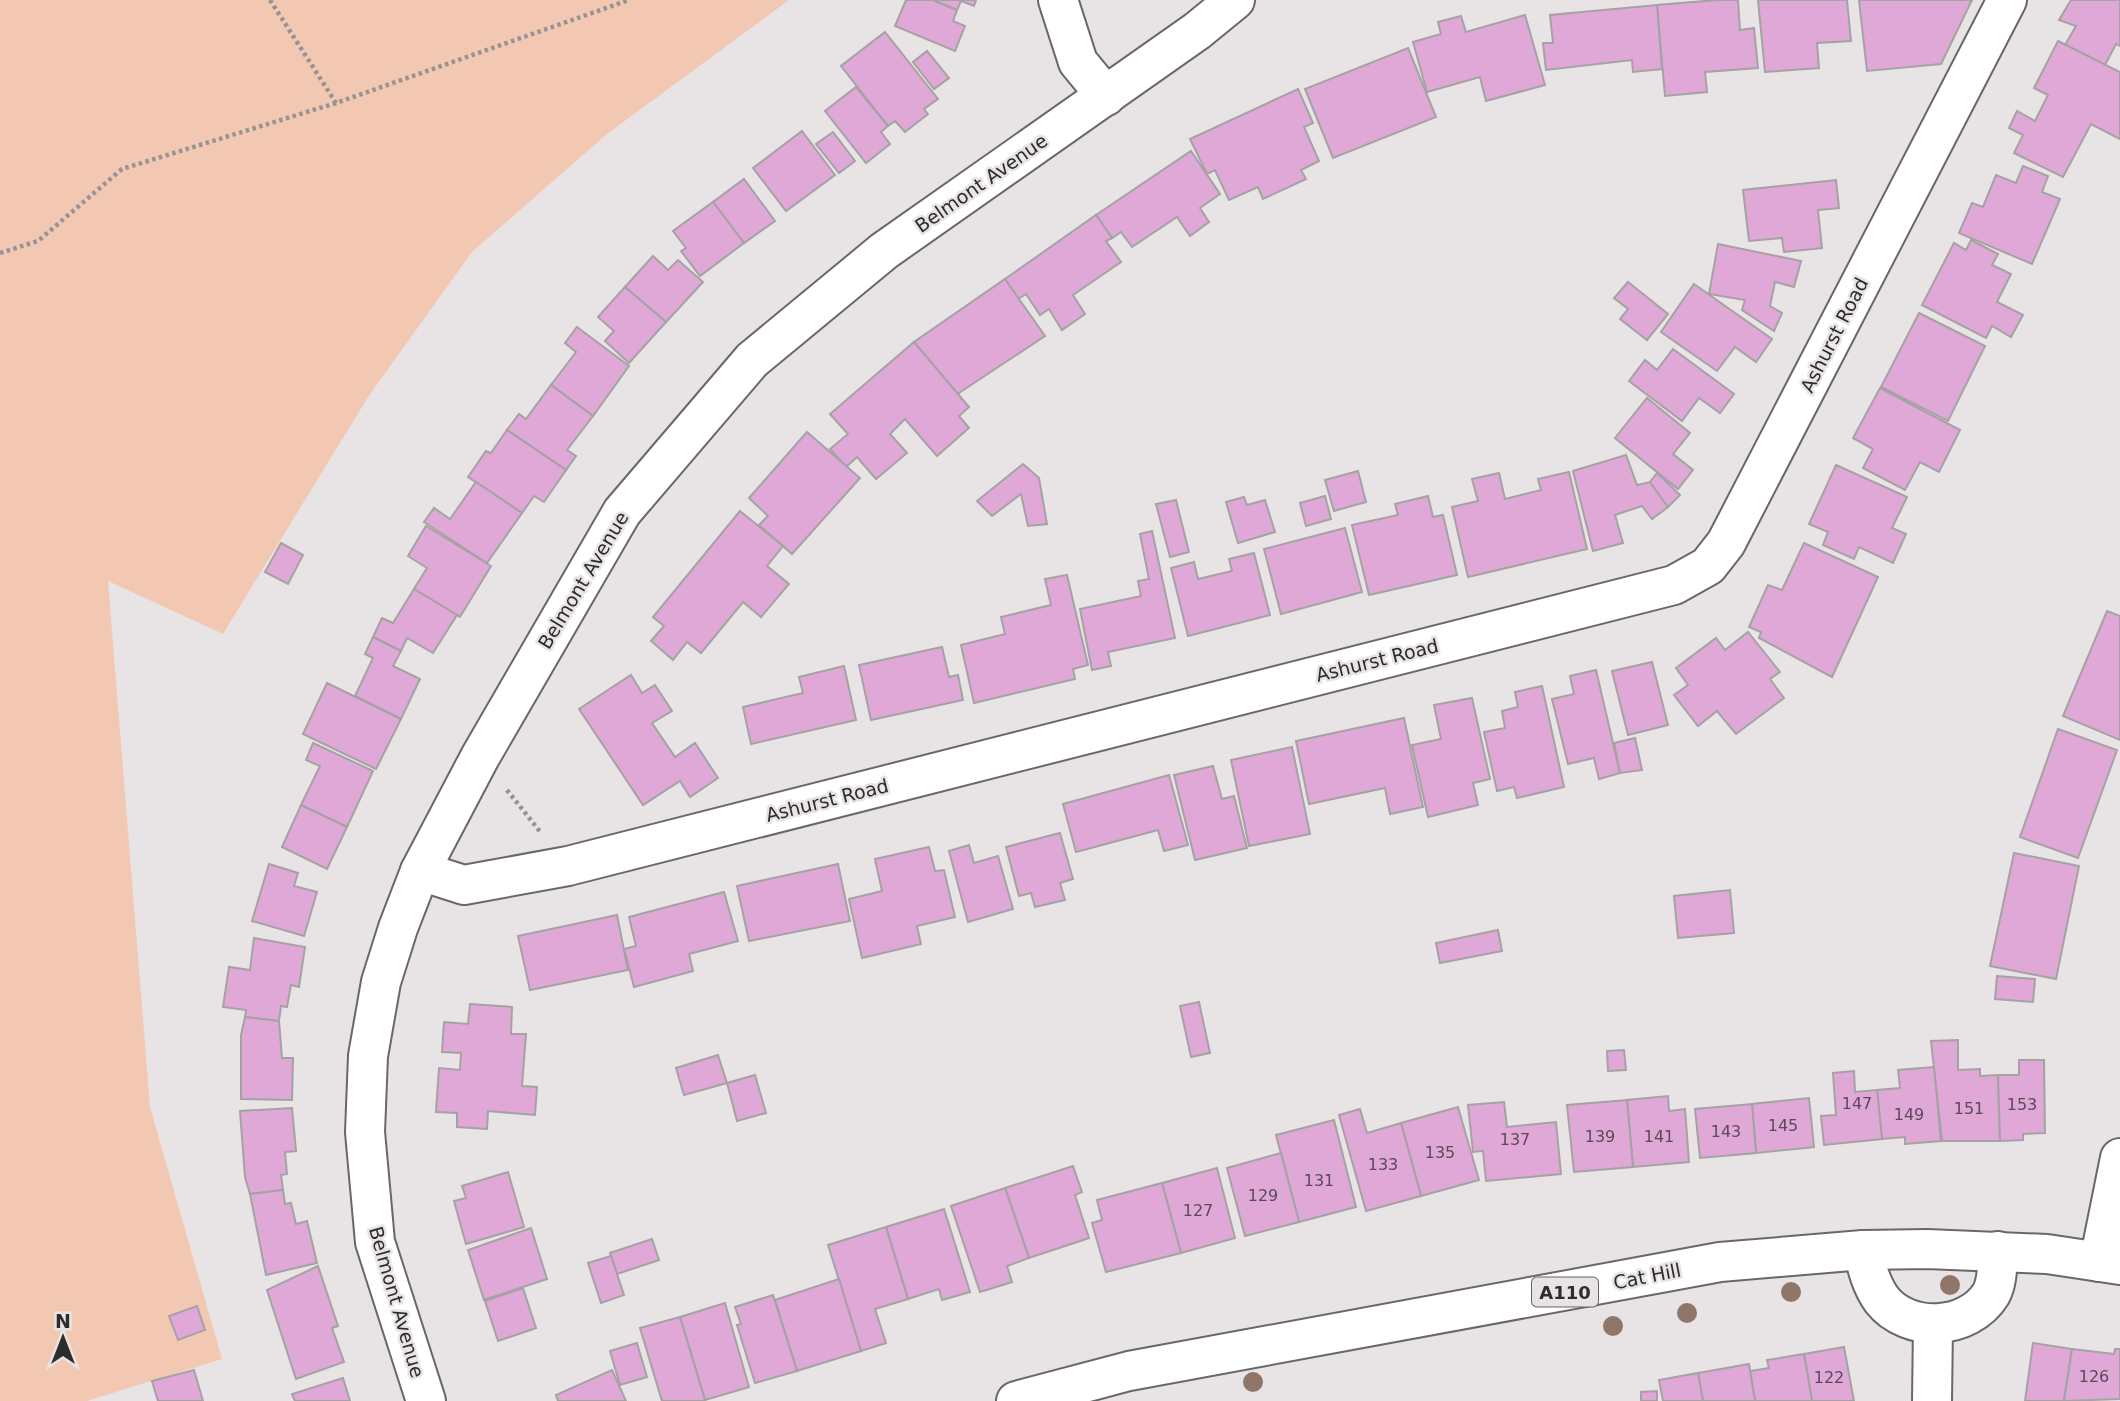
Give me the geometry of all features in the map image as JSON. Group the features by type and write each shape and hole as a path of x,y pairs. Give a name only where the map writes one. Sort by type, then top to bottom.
{"street":[{"path":"1058,0 1078,62 1105,96"},
{"name":"Belmont Avenue","path":"426,1401 375,1242 365,1132 368,1056 381,982 398,928 420,872 480,757 622,512 752,360 884,251 1197,31 1235,0"},
{"name":"Ashurst Road","path":"420,872 464,885 568,866 1674,584 1708,566 1726,543 2007,0"},
{"path":"2110,1263 2120,1158"},
{"path":"1863,1250 1872,1284 1884,1302 1901,1317 1933,1325 1955,1321 1990,1295 1996,1279 1998,1251"},
{"name":"Cat Hill","path":"1016,1401 1129,1371 1720,1262 1863,1250 1998,1251 2110,1263"},
{"path":"1932,1401 1933,1325"}],"path":[{"path":"270,0 336,103"},
{"path":"0,253 38,241 122,169 336,103 629,0"},
{"path":"480,757 568,866"}],"shaded area":[{"path":"0,0 789,0 607,134 472,252 368,397 223,634 108,581 150,1107 222,1359 87,1401 0,1401"}],"building":[{"path":"906,0 933,0 957,10 953,21 965,26 955,51 895,26"},
{"path":"933,0 976,0 974,6 961,1 957,10"},
{"path":"1738,0 1740,30 1754,28 1758,68 1705,72 1707,92 1665,96 1657,5"},
{"path":"1758,0 1847,0 1851,41 1817,43 1819,68 1765,72"},
{"path":"1859,0 1972,0 1941,64 1867,71"},
{"path":"2071,0 2120,0 2120,46 2116,44 2105,65 2065,45 2076,26 2059,20"},
{"path":"1657,5 1662,69 1633,72 1632,60 1546,70 1543,43 1553,43 1550,15"},
{"path":"1525,15 1545,85 1486,101 1480,77 1427,92 1413,42 1441,34 1438,22 1461,16 1466,32"},
{"path":"885,32 938,99 924,109 928,114 905,132 895,121 888,126 841,66"},
{"path":"2058,41 2120,72 2120,139 2091,124 2063,177 2014,153 2023,135 2009,128 2017,111 2035,121 2048,95 2034,88"},
{"path":"1408,48 1436,117 1333,158 1305,89"},
{"path":"927,51 949,78 934,89 913,62"},
{"path":"856,87 888,126 881,132 890,144 866,163 825,111"},
{"path":"1298,89 1313,123 1304,127 1319,161 1301,170 1306,179 1263,199 1258,187 1229,200 1215,170 1207,174 1190,139"},
{"path":"802,131 835,175 786,211 753,168"},
{"path":"833,132 855,161 839,173 816,144"},
{"path":"1191,151 1220,194 1200,208 1209,222 1190,236 1177,217 1132,247 1121,232 1112,238 1096,215"},
{"path":"2023,166 2048,176 2042,192 2060,199 2032,264 1959,233 1972,203 1983,207 1996,175 2016,183"},
{"path":"744,179 775,221 744,243 713,202"},
{"path":"1836,180 1839,208 1818,210 1822,248 1784,252 1782,238 1749,241 1743,190"},
{"path":"713,202 744,243 700,276 681,251 686,248 673,231"},
{"path":"1096,215 1112,238 1106,241 1121,262 1073,295 1085,314 1062,330 1049,309 1040,315 1026,294 1018,299 1005,279"},
{"path":"1971,240 1998,254 1992,265 2011,274 1997,302 2023,315 2011,337 1992,326 1986,338 1922,305 1954,243 1966,250"},
{"path":"1718,244 1801,261 1794,287 1775,282 1770,306 1782,313 1774,331 1742,310 1745,300 1709,294"},
{"path":"653,256 668,270 678,260 703,282 666,322 625,287"},
{"path":"1005,279 1045,336 956,395 914,342"},
{"path":"1628,282 1668,314 1647,340 1620,319 1628,309 1614,298"},
{"path":"1694,284 1772,339 1756,362 1735,347 1717,371 1661,332"},
{"path":"625,287 666,322 629,363 605,341 614,331 598,317"},
{"path":"1919,313 1985,346 1948,421 1881,387"},
{"path":"577,327 629,366 593,416 551,385 576,352 565,343"},
{"path":"914,342 969,407 959,416 969,428 937,456 905,419 890,434 907,453 876,479 857,457 846,467 830,449 848,434 830,414"},
{"path":"1673,349 1734,394 1720,413 1699,398 1682,421 1629,381 1645,360 1657,370"},
{"path":"551,385 593,416 567,450 576,456 566,470 507,430 519,414 526,419"},
{"path":"1880,388 1960,430 1939,472 1920,462 1905,490 1863,468 1873,449 1853,438"},
{"path":"1647,398 1690,433 1673,454 1693,470 1678,489 1615,438"},
{"path":"507,430 566,470 544,502 534,496 522,513 468,477 486,451 491,453"},
{"path":"807,432 860,478 792,554 759,525 768,516 749,498"},
{"path":"1626,455 1637,485 1650,482 1668,507 1652,519 1642,506 1615,515 1623,543 1593,551 1573,471"},
{"path":"1023,464 1039,478 1047,524 1028,526 1021,494 992,516 977,501"},
{"path":"1836,465 1907,497 1892,528 1906,534 1893,563 1859,547 1854,559 1823,545 1828,532 1809,524"},
{"path":"1358,471 1366,502 1334,511 1325,480"},
{"path":"1569,472 1587,549 1468,577 1452,507 1478,501 1472,479 1499,473 1505,499 1541,490 1538,479"},
{"path":"1657,473 1680,495 1668,507 1650,482"},
{"path":"476,482 522,513 487,563 424,522 434,508 450,519"},
{"path":"1325,496 1331,519 1306,526 1300,503"},
{"path":"1428,496 1433,517 1443,515 1457,575 1369,595 1352,525 1398,515 1395,504"},
{"path":"1244,497 1247,505 1265,500 1275,532 1238,543 1226,502"},
{"path":"1176,500 1189,552 1170,557 1156,504"},
{"path":"740,511 783,546 767,566 789,584 761,617 743,602 701,653 687,642 673,660 651,641 664,626 653,617"},
{"path":"426,526 491,566 460,617 414,589 427,568 408,556"},
{"path":"1345,528 1362,592 1281,614 1264,549"},
{"path":"1152,531 1175,638 1108,652 1111,666 1092,670 1080,609 1141,596 1138,581 1149,579 1140,534"},
{"path":"281,543 303,555 288,584 265,572"},
{"path":"1804,543 1878,577 1832,677 1759,638 1761,632 1749,627 1768,585 1782,590"},
{"path":"1254,553 1270,615 1188,636 1171,568 1194,562 1198,579 1232,571 1229,559"},
{"path":"1067,575 1088,665 1073,669 1075,679 974,703 961,645 1005,634 1001,617 1051,605 1045,579"},
{"path":"414,589 457,615 433,653 407,638 401,651 373,637 382,618 393,623"},
{"path":"2107,611 2120,616 2120,740 2063,716"},
{"path":"1748,632 1780,672 1770,679 1784,698 1736,734 1717,711 1698,726 1674,695 1688,685 1676,668 1716,638 1725,650"},
{"path":"373,637 401,651 393,666 420,679 401,719 355,696 373,658 365,654"},
{"path":"942,647 949,677 958,675 963,700 871,720 859,665"},
{"path":"1652,662 1668,725 1628,735 1612,671"},
{"path":"844,666 856,720 751,744 743,707 803,693 799,677"},
{"path":"1596,670 1620,773 1599,779 1594,758 1568,764 1552,699 1574,694 1570,676"},
{"path":"631,675 642,693 655,685 672,711 652,723 675,757 695,743 718,778 690,797 680,781 643,805 579,709"},
{"path":"327,683 401,719 376,769 303,734"},
{"path":"1542,686 1564,787 1517,798 1514,787 1497,791 1484,732 1505,728 1502,711 1518,707 1515,692"},
{"path":"1472,698 1490,779 1473,783 1478,805 1428,817 1412,745 1441,739 1434,705"},
{"path":"1404,718 1423,807 1390,814 1385,788 1309,804 1296,741"},
{"path":"2058,729 2117,750 2078,858 2020,837"},
{"path":"1635,738 1642,770 1620,773 1614,743"},
{"path":"313,743 373,771 347,827 301,805 320,766 306,760"},
{"path":"1292,747 1310,834 1249,846 1231,760"},
{"path":"1213,766 1222,799 1234,796 1247,848 1195,860 1174,775"},
{"path":"1169,775 1188,845 1164,851 1158,830 1076,852 1063,804"},
{"path":"301,805 347,827 327,869 282,847"},
{"path":"1060,833 1073,879 1060,883 1065,900 1035,907 1031,893 1019,896 1006,847"},
{"path":"969,845 974,863 998,856 1013,909 968,922 949,851"},
{"path":"929,847 935,871 944,870 955,917 917,926 921,944 862,958 849,899 882,891 875,859"},
{"path":"2014,853 2079,866 2056,979 1990,966"},
{"path":"269,864 298,873 294,886 317,892 304,936 252,921"},
{"path":"838,864 850,921 749,941 737,886"},
{"path":"1730,890 1734,933 1678,938 1674,896"},
{"path":"724,892 738,941 689,954 693,971 634,987 624,949 636,946 629,917"},
{"path":"617,915 628,970 530,990 518,936"},
{"path":"1498,930 1502,951 1440,963 1436,943"},
{"path":"254,938 305,947 299,987 291,985 287,1007 281,1006 279,1021 245,1017 246,1010 223,1007 229,967 250,970"},
{"path":"1997,976 2035,979 2033,1002 1995,999"},
{"path":"1199,1002 1210,1053 1191,1057 1180,1006"},
{"path":"470,1004 512,1007 511,1034 526,1034 522,1086 537,1087 535,1115 488,1111 487,1129 457,1127 457,1113 436,1112 439,1068 460,1070 461,1053 442,1052 444,1022 468,1024"},
{"path":"245,1017 279,1021 282,1058 293,1058 292,1100 241,1099 241,1035"},
{"path":"1958,1040 1958,1070 1980,1069 1980,1076 1998,1075 2000,1141 1942,1141 1931,1041"},
{"path":"1624,1050 1626,1070 1608,1071 1607,1051"},
{"path":"718,1055 727,1083 684,1095 676,1068"},
{"path":"2019,1060 2044,1060 2045,1133 2023,1134 2023,1140 2000,1141 1998,1075 2019,1075"},
{"path":"1934,1067 1941,1141 1905,1144 1905,1137 1882,1139 1877,1090 1900,1088 1898,1070"},
{"path":"1854,1071 1855,1092 1877,1090 1882,1139 1824,1145 1821,1116 1836,1115 1833,1073"},
{"path":"755,1075 766,1113 737,1121 727,1083"},
{"path":"1668,1096 1669,1111 1685,1109 1689,1162 1633,1167 1627,1100"},
{"path":"1809,1098 1814,1147 1756,1153 1752,1104"},
{"path":"1627,1100 1633,1167 1574,1172 1567,1105"},
{"path":"1504,1102 1507,1127 1556,1122 1561,1174 1486,1181 1483,1151 1473,1152 1468,1105"},
{"path":"1752,1104 1756,1153 1700,1158 1695,1109"},
{"path":"1458,1107 1479,1180 1421,1196 1401,1123"},
{"path":"292,1108 296,1151 285,1152 287,1174 281,1175 283,1190 250,1194 245,1177 240,1111"},
{"path":"1360,1109 1367,1133 1401,1123 1421,1196 1366,1211 1339,1115"},
{"path":"1334,1120 1356,1207 1299,1222 1276,1135"},
{"path":"1281,1153 1299,1222 1245,1236 1227,1168"},
{"path":"1073,1166 1082,1192 1075,1195 1089,1238 1029,1258 1005,1188"},
{"path":"1217,1168 1235,1238 1181,1253 1162,1183"},
{"path":"508,1172 524,1227 466,1244 454,1201 466,1198 462,1186"},
{"path":"1162,1183 1181,1253 1106,1272 1092,1223 1102,1220 1097,1200"},
{"path":"1005,1188 1029,1258 1007,1266 1012,1282 980,1292 951,1206"},
{"path":"283,1190 285,1204 291,1203 296,1224 307,1221 317,1263 266,1275 250,1194"},
{"path":"944,1209 970,1292 942,1300 939,1289 908,1299 886,1227"},
{"path":"886,1227 908,1299 875,1309 886,1343 861,1351 828,1245"},
{"path":"531,1228 547,1279 484,1300 468,1250"},
{"path":"652,1239 659,1260 617,1274 610,1253"},
{"path":"611,1256 624,1295 601,1303 588,1263"},
{"path":"318,1266 338,1326 332,1328 344,1362 296,1379 267,1290"},
{"path":"839,1279 861,1351 797,1371 775,1300"},
{"path":"523,1288 536,1328 498,1341 485,1301"},
{"path":"773,1295 797,1371 755,1383 737,1325 741,1324 735,1307"},
{"path":"725,1303 749,1387 705,1400 680,1317"},
{"path":"197,1306 205,1330 178,1340 169,1316"},
{"path":"680,1317 705,1400 702,1401 662,1401 640,1328"},
{"path":"637,1343 647,1377 620,1385 610,1351"},
{"path":"2033,1343 2072,1349 2064,1401 2025,1401"},
{"path":"1844,1347 1854,1401 1812,1401 1804,1354"},
{"path":"2072,1349 2114,1354 2115,1349 2120,1349 2120,1399 2064,1401"},
{"path":"1804,1354 1812,1401 1755,1401 1750,1371 1769,1368 1767,1360"},
{"path":"1749,1364 1755,1401 1703,1401 1698,1373"},
{"path":"194,1370 203,1401 158,1401 152,1381"},
{"path":"612,1370 626,1401 558,1401 556,1395"},
{"path":"1698,1373 1703,1401 1663,1401 1659,1380"},
{"path":"343,1378 350,1401 295,1401 292,1394"},
{"path":"1657,1391 1657,1401 1641,1401 1641,1392"}]}
